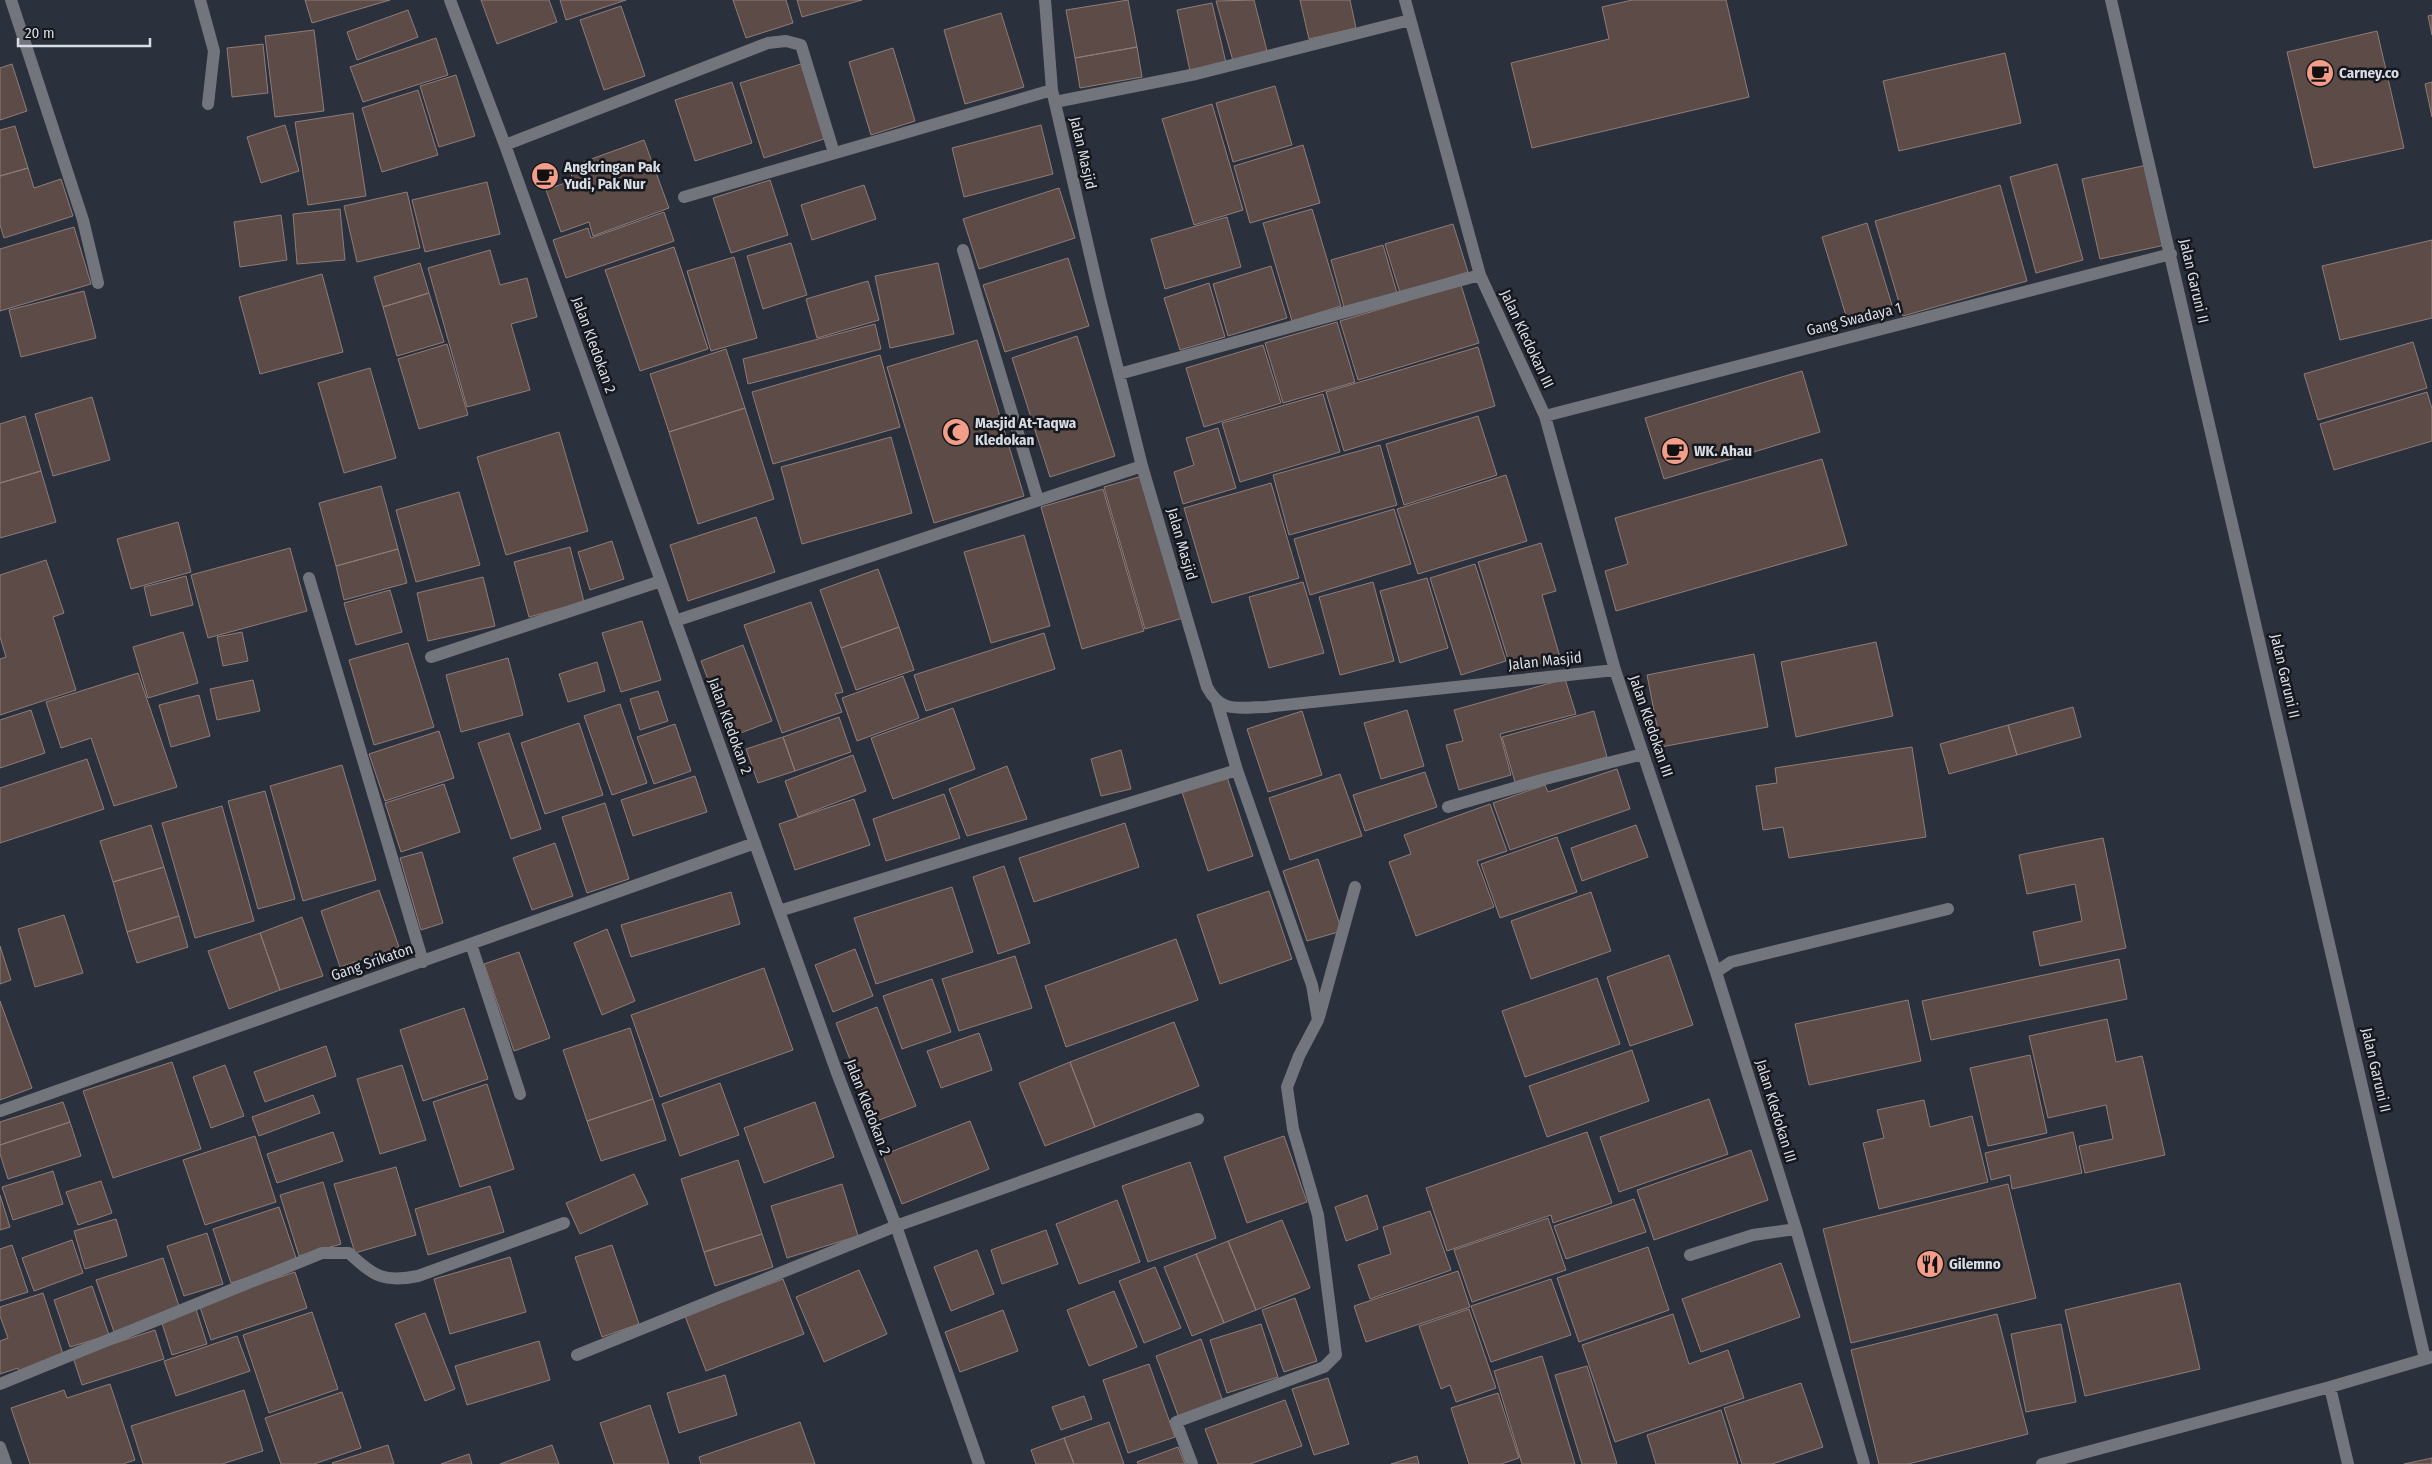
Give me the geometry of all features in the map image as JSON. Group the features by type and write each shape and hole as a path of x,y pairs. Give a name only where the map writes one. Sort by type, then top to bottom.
{"street":[{"path":"11,0 83,220 98,282"},
{"path":"200,0 214,51 208,104"},
{"name":"Jalan Kledokan 2","path":"450,0 505,145 837,1073 896,1226 979,1464"},
{"name":"Jalan Masjid","path":"1045,0 1053,96 1119,374 1142,466 1207,687 1217,702 1224,707 1266,707 1615,670"},
{"name":"Jalan Kledokan III","path":"1405,0 1480,275 1545,416 1615,670 1716,972 1796,1228 1864,1464"},
{"name":"Jalan Garuni II","path":"2111,0 2429,1358"},
{"path":"684,197 834,153 1053,96 1196,74 1410,20"},
{"path":"505,145 768,44 786,41 801,45 834,153"},
{"path":"963,250 1038,500"},
{"name":"Gang Swadaya 1","path":"1545,416 2171,254"},
{"path":"1119,374 1480,275"},
{"path":"676,621 1142,466"},
{"path":"308,578 423,962"},
{"path":"431,657 661,581"},
{"path":"1217,702 1236,770 1312,985 1318,1020"},
{"path":"1448,807 1545,779 1643,754"},
{"path":"779,910 1236,770"},
{"name":"Gang Srikaton","path":"0,1111 755,843"},
{"path":"1192,1464 1176,1422 1324,1367 1336,1355 1318,1215 1293,1129 1287,1087 1299,1056 1318,1020 1355,887"},
{"path":"1716,972 1731,962 1948,909"},
{"path":"471,944 520,1094"},
{"path":"577,1355 896,1226 1198,1119"},
{"path":"0,1384 322,1253 349,1253 369,1272 396,1281 418,1276 564,1222"},
{"path":"1690,1255 1753,1235 1796,1228"},
{"path":"2042,1464 2330,1387 2429,1358"},
{"path":"2330,1387 2348,1464"},
{"path":"0,1447 6,1464"}],"building":[{"path":"305,0 390,0 312,23"},
{"path":"481,0 549,0 557,22 497,44"},
{"path":"560,0 626,0 566,20"},
{"path":"733,0 786,0 793,23 746,38"},
{"path":"797,0 862,0 802,17"},
{"path":"1128,0 1137,47 1075,58 1066,10"},
{"path":"1254,0 1267,51 1233,61 1216,1"},
{"path":"1300,0 1350,0 1356,28 1309,39"},
{"path":"1632,0 1726,0 1749,97 1532,148 1511,63 1609,39 1602,7"},
{"path":"1212,3 1226,63 1190,71 1177,10"},
{"path":"621,6 645,76 604,90 580,20"},
{"path":"408,10 418,37 357,60 347,32"},
{"path":"1001,13 1024,87 965,104 944,30"},
{"path":"2432,15 2432,35 2428,16"},
{"path":"314,30 324,111 275,117 265,36"},
{"path":"2377,31 2404,148 2314,168 2287,52"},
{"path":"436,38 448,75 363,102 350,67"},
{"path":"263,44 268,93 232,97 227,48"},
{"path":"1137,47 1142,77 1080,88 1075,58"},
{"path":"893,48 915,121 871,135 849,62"},
{"path":"2005,53 2021,123 1899,151 1883,81"},
{"path":"12,64 27,111 0,120 0,68"},
{"path":"801,64 824,139 764,158 740,83"},
{"path":"456,75 475,136 439,147 420,86"},
{"path":"732,82 752,143 695,161 675,100"},
{"path":"2432,82 2432,117 2425,84"},
{"path":"1275,86 1292,145 1233,162 1216,103"},
{"path":"418,90 438,155 382,172 362,108"},
{"path":"1212,104 1243,210 1194,225 1162,119"},
{"path":"353,113 366,196 308,205 295,122"},
{"path":"285,125 299,171 261,183 247,137"},
{"path":"1041,125 1053,174 964,197 952,148"},
{"path":"15,126 28,168 0,176 0,130"},
{"path":"644,140 669,208 593,236 589,222 561,232 546,190 573,180 569,167"},
{"path":"1303,145 1320,203 1250,223 1234,166"},
{"path":"2057,164 2083,260 2036,273 2010,177"},
{"path":"2147,165 2165,245 2100,259 2082,179"},
{"path":"28,168 34,188 61,179 73,216 4,238 0,225 0,176"},
{"path":"770,180 788,235 731,253 713,198"},
{"path":"487,182 500,234 425,252 412,200"},
{"path":"864,185 876,219 812,240 801,205"},
{"path":"2000,185 2027,281 1903,316 1875,221"},
{"path":"1059,188 1075,238 979,269 963,219"},
{"path":"407,192 420,248 357,262 344,206"},
{"path":"340,209 345,260 297,264 293,214"},
{"path":"1312,209 1341,306 1292,321 1263,223"},
{"path":"664,212 674,241 566,278 553,240 588,228 591,238"},
{"path":"281,215 287,260 240,267 234,222"},
{"path":"1227,217 1241,267 1165,289 1151,239"},
{"path":"1867,223 1892,305 1847,319 1822,237"},
{"path":"1453,224 1468,272 1400,293 1385,244"},
{"path":"74,227 91,284 0,311 0,249"},
{"path":"2432,240 2432,318 2340,340 2322,266"},
{"path":"791,243 807,295 763,309 747,256"},
{"path":"1383,245 1397,293 1344,307 1331,260"},
{"path":"674,247 708,349 640,371 605,270"},
{"path":"490,250 500,285 527,278 537,317 511,324 530,390 467,407 428,268"},
{"path":"734,257 757,338 711,351 687,271"},
{"path":"1068,258 1089,326 1005,352 983,285"},
{"path":"420,263 429,293 383,307 374,277"},
{"path":"938,263 954,334 890,348 875,276"},
{"path":"1271,266 1287,318 1228,336 1213,284"},
{"path":"322,274 343,352 260,374 239,297"},
{"path":"868,281 879,320 817,338 806,299"},
{"path":"1209,283 1225,337 1180,350 1164,298"},
{"path":"1461,285 1479,343 1358,380 1340,321"},
{"path":"84,291 96,338 21,357 9,310"},
{"path":"429,293 444,342 397,356 383,307"},
{"path":"1337,322 1355,382 1283,403 1265,343"},
{"path":"875,324 881,349 748,384 743,359"},
{"path":"1077,336 1115,456 1050,477 1012,358"},
{"name":"Masjid At-Taqwa Kledokan","path":"977,340 1024,496 934,523 887,367"},
{"path":"2413,342 2427,388 2318,420 2304,374"},
{"path":"447,344 468,415 419,429 398,359"},
{"path":"1263,345 1281,403 1204,427 1186,368"},
{"path":"1478,347 1495,406 1344,451 1326,392"},
{"path":"726,349 745,408 669,432 650,374"},
{"path":"880,355 900,427 773,464 752,392"},
{"path":"370,368 396,458 344,473 318,383"},
{"path":"1802,371 1820,432 1664,479 1645,418"},
{"path":"2427,392 2432,409 2432,441 2334,470 2320,424"},
{"path":"1323,394 1340,452 1240,482 1222,423"},
{"path":"92,397 110,460 53,476 35,414"},
{"path":"745,408 774,499 698,524 669,432"},
{"path":"25,416 41,471 0,483 0,424"},
{"path":"1478,416 1497,475 1404,505 1386,444"},
{"path":"1218,428 1236,488 1183,504 1174,472 1194,465 1186,438"},
{"path":"559,432 588,531 506,555 477,457"},
{"path":"891,437 912,513 802,544 781,467"},
{"path":"1380,445 1397,505 1289,535 1273,475"},
{"path":"1822,459 1847,545 1616,611 1605,571 1628,564 1615,518"},
{"path":"41,471 56,522 0,538 0,483"},
{"path":"1506,475 1527,541 1418,574 1397,509"},
{"path":"1142,476 1183,618 1145,629 1104,487"},
{"path":"1271,483 1299,578 1212,603 1184,508"},
{"path":"381,486 398,549 336,566 319,503"},
{"path":"1103,489 1144,631 1082,649 1041,507"},
{"path":"459,492 480,565 416,582 396,510"},
{"path":"1394,509 1411,564 1310,595 1294,539"},
{"path":"756,517 775,572 688,601 670,545"},
{"path":"178,522 191,572 131,589 117,539"},
{"path":"1024,535 1050,626 991,643 964,552"},
{"path":"612,541 624,579 590,590 578,552"},
{"path":"1541,543 1556,591 1542,595 1560,657 1512,672 1478,562"},
{"path":"570,547 584,602 529,617 514,562"},
{"path":"290,548 307,611 208,638 191,575"},
{"path":"398,549 407,583 344,600 336,566"},
{"path":"46,560 64,613 53,617 76,690 0,715 0,659 6,657 0,637 0,575"},
{"path":"1475,564 1506,661 1461,675 1430,578"},
{"path":"878,569 899,627 841,648 820,590"},
{"path":"186,576 193,605 151,616 144,587"},
{"path":"483,577 495,626 428,641 417,593"},
{"path":"1427,578 1448,648 1400,663 1380,591"},
{"path":"1303,582 1324,653 1269,668 1249,597"},
{"path":"1373,582 1394,661 1340,675 1319,597"},
{"path":"390,590 402,632 356,645 344,603"},
{"path":"811,602 843,692 835,694 842,712 782,733 744,625"},
{"path":"642,621 661,680 621,692 602,633"},
{"path":"899,627 914,670 856,690 841,648"},
{"path":"183,632 198,683 148,698 133,647"},
{"path":"242,632 248,661 223,666 217,637"},
{"path":"1044,633 1055,669 926,711 914,675"},
{"path":"1876,642 1893,716 1796,737 1781,662"},
{"path":"408,643 434,727 374,745 349,660"},
{"path":"743,645 772,721 730,737 701,661"},
{"path":"1754,654 1768,727 1661,747 1647,675"},
{"path":"508,658 523,715 461,732 446,675"},
{"path":"597,662 605,691 568,702 559,674"},
{"path":"138,673 177,787 114,806 91,738 61,748 46,702"},
{"path":"903,676 919,718 857,741 842,698"},
{"path":"1565,679 1576,714 1500,734 1511,775 1459,790 1446,745 1463,741 1454,710"},
{"path":"253,680 260,711 217,720 210,689"},
{"path":"658,691 668,721 640,730 630,699"},
{"path":"199,695 210,736 171,747 159,705"},
{"path":"620,704 647,783 612,795 584,716"},
{"path":"2073,707 2081,737 2017,755 2008,725"},
{"path":"953,708 975,769 893,799 871,738"},
{"path":"31,710 45,753 0,768 0,720"},
{"path":"1407,710 1424,766 1381,779 1364,723"},
{"path":"1302,711 1322,775 1268,792 1247,729"},
{"path":"1594,711 1607,757 1515,782 1502,737"},
{"path":"839,717 851,752 795,771 783,737"},
{"path":"579,723 603,795 545,814 521,743"},
{"path":"675,724 691,771 654,784 637,737"},
{"path":"2008,725 2017,755 1949,774 1940,744"},
{"path":"439,731 454,778 385,801 369,754"},
{"path":"509,733 541,829 511,839 478,743"},
{"path":"783,737 795,771 758,783 746,749"},
{"path":"1912,747 1926,837 1789,858 1783,827 1763,830 1756,786 1777,783 1775,768"},
{"path":"1121,750 1131,789 1101,796 1091,759"},
{"path":"853,755 866,791 798,817 785,781"},
{"path":"87,759 104,809 0,843 0,788"},
{"path":"342,765 376,880 303,901 270,786"},
{"path":"1007,766 1027,819 967,836 949,789"},
{"path":"1617,769 1630,809 1510,850 1493,803 1545,785 1548,792"},
{"path":"1425,772 1437,807 1365,831 1353,795"},
{"path":"1340,774 1362,836 1290,860 1269,798"},
{"path":"695,776 707,812 633,836 621,800"},
{"path":"1227,777 1253,856 1208,871 1182,792"},
{"path":"444,784 460,832 401,852 385,803"},
{"path":"265,791 295,899 258,909 228,801"},
{"path":"944,794 960,838 886,861 873,819"},
{"path":"854,799 870,845 795,870 779,824"},
{"path":"605,803 629,879 587,893 562,817"},
{"path":"1490,804 1507,851 1477,861 1494,907 1416,936 1389,862 1411,854 1404,835"},
{"path":"222,806 254,921 195,938 162,823"},
{"path":"1125,823 1139,867 1034,902 1019,858"},
{"path":"151,825 164,867 113,882 100,841"},
{"path":"1636,825 1648,857 1582,881 1571,848"},
{"path":"1557,837 1577,892 1500,918 1481,864"},
{"path":"2103,838 2126,948 2040,966 2033,932 2082,921 2075,884 2027,894 2019,855"},
{"path":"555,843 573,896 532,910 513,858"},
{"path":"422,852 443,923 421,930 400,858"},
{"path":"1318,859 1342,931 1307,941 1283,871"},
{"path":"1004,866 1030,943 998,954 973,877"},
{"path":"164,867 179,916 127,932 113,882"},
{"path":"952,887 973,952 876,984 854,918"},
{"path":"379,890 399,947 340,967 321,911"},
{"path":"1269,891 1292,959 1220,984 1197,915"},
{"path":"731,892 740,924 631,957 621,925"},
{"path":"1591,892 1611,951 1531,979 1511,921"},
{"path":"64,915 83,973 35,987 18,929"},
{"path":"179,916 188,947 137,963 127,932"},
{"path":"302,917 323,976 280,990 260,933"},
{"path":"607,929 635,1001 602,1015 574,943"},
{"path":"260,933 280,990 229,1009 208,951"},
{"path":"1176,939 1198,1000 1066,1047 1045,986"},
{"path":"0,946 11,980 0,984"},
{"path":"855,949 873,996 833,1012 815,965"},
{"path":"519,952 550,1038 514,1051 484,964"},
{"path":"1669,955 1693,1025 1630,1046 1607,977"},
{"path":"1015,956 1032,1008 959,1031 942,979"},
{"path":"2119,959 2127,999 1931,1040 1922,1001"},
{"path":"764,968 793,1050 660,1097 631,1015"},
{"path":"1597,978 1620,1044 1525,1077 1502,1011"},
{"path":"932,979 951,1032 902,1049 883,996"},
{"path":"1908,1000 1921,1061 1809,1085 1795,1024"},
{"path":"0,1001 32,1088 0,1100"},
{"path":"877,1007 916,1106 874,1122 836,1023"},
{"path":"464,1008 488,1079 423,1101 400,1030"},
{"path":"2107,1019 2116,1062 2142,1056 2165,1155 2085,1173 2079,1146 2113,1139 2106,1105 2048,1118 2029,1036"},
{"path":"1174,1022 1199,1086 1095,1127 1070,1062"},
{"path":"630,1028 653,1099 587,1121 563,1050"},
{"path":"979,1033 992,1070 941,1088 927,1051"},
{"path":"326,1046 336,1076 265,1102 254,1072"},
{"path":"1632,1050 1649,1101 1547,1137 1529,1086"},
{"path":"2030,1055 2047,1133 1988,1146 1970,1068"},
{"path":"172,1062 201,1149 113,1178 83,1091"},
{"path":"1070,1062 1095,1127 1045,1146 1019,1083"},
{"path":"225,1065 244,1116 211,1128 193,1077"},
{"path":"402,1065 426,1140 380,1154 357,1079"},
{"path":"720,1083 739,1135 680,1156 662,1104"},
{"path":"487,1084 514,1169 460,1187 433,1102"},
{"path":"313,1095 320,1113 259,1136 252,1117"},
{"path":"653,1099 666,1140 601,1161 587,1121"},
{"path":"1709,1099 1728,1154 1619,1192 1600,1137"},
{"path":"1924,1100 1930,1127 1972,1116 1988,1182 1879,1209 1863,1143 1884,1138 1877,1110"},
{"path":"63,1102 70,1122 0,1145 0,1122"},
{"path":"815,1102 834,1157 764,1183 744,1128"},
{"path":"970,1121 989,1169 902,1204 883,1155"},
{"path":"70,1122 81,1156 8,1179 0,1154 0,1145"},
{"path":"333,1132 343,1161 277,1183 267,1154"},
{"path":"1587,1132 1612,1203 1553,1223 1551,1215 1447,1251 1426,1188"},
{"path":"2073,1132 2082,1173 2012,1189 2010,1175 1991,1180 1985,1153"},
{"path":"255,1136 276,1202 205,1225 183,1160"},
{"path":"1284,1136 1307,1202 1247,1223 1224,1157"},
{"path":"1751,1150 1768,1200 1654,1240 1637,1190"},
{"path":"738,1160 762,1234 704,1252 681,1179"},
{"path":"1190,1162 1216,1238 1148,1262 1122,1186"},
{"path":"396,1167 416,1235 355,1253 334,1184"},
{"path":"53,1171 63,1204 13,1220 2,1187"},
{"path":"634,1174 648,1204 580,1234 566,1203"},
{"path":"101,1181 112,1213 78,1225 66,1192"},
{"path":"323,1182 341,1244 299,1256 280,1195"},
{"path":"842,1184 858,1236 787,1258 771,1206"},
{"name":"Gilemno","path":"2008,1184 2036,1298 1851,1343 1823,1229"},
{"path":"490,1186 504,1232 428,1255 415,1209"},
{"path":"0,1195 10,1227 0,1230"},
{"path":"1367,1195 1378,1229 1346,1241 1335,1207"},
{"path":"1634,1199 1646,1232 1566,1259 1554,1226"},
{"path":"1117,1200 1140,1262 1079,1284 1056,1224"},
{"path":"279,1207 297,1261 231,1283 213,1229"},
{"path":"1430,1211 1451,1270 1370,1299 1358,1265 1391,1254 1383,1227"},
{"path":"1548,1218 1566,1270 1472,1302 1454,1250"},
{"path":"116,1219 127,1256 85,1269 74,1231"},
{"path":"1282,1220 1310,1288 1256,1310 1228,1241"},
{"path":"1046,1230 1058,1264 1002,1284 991,1250"},
{"path":"207,1233 223,1284 184,1296 167,1246"},
{"path":"762,1234 773,1267 715,1286 704,1252"},
{"path":"72,1240 83,1273 34,1291 22,1258"},
{"path":"1228,1241 1256,1310 1224,1323 1196,1254"},
{"path":"12,1245 28,1292 0,1301 0,1249"},
{"path":"612,1245 639,1324 602,1337 575,1257"},
{"path":"1648,1247 1669,1310 1579,1342 1557,1278"},
{"path":"977,1250 994,1294 951,1311 934,1267"},
{"path":"1196,1254 1224,1323 1192,1336 1164,1267"},
{"path":"510,1257 526,1312 450,1334 434,1279"},
{"path":"163,1258 180,1309 114,1332 96,1280"},
{"path":"1781,1263 1800,1317 1701,1352 1682,1299"},
{"path":"1155,1267 1181,1328 1144,1343 1119,1281"},
{"path":"859,1270 887,1334 824,1362 796,1297"},
{"path":"1458,1271 1470,1307 1366,1342 1354,1306"},
{"path":"295,1272 307,1308 211,1340 199,1304"},
{"path":"783,1279 804,1334 706,1371 685,1316"},
{"path":"1551,1279 1571,1335 1491,1362 1471,1306"},
{"path":"2180,1283 2200,1369 2085,1396 2065,1310"},
{"path":"92,1286 109,1335 70,1347 54,1300"},
{"path":"1114,1291 1137,1347 1089,1366 1067,1310"},
{"path":"43,1293 64,1357 19,1372 18,1368 0,1374 0,1341 8,1338 0,1316 0,1307"},
{"path":"1295,1298 1317,1361 1284,1372 1262,1310"},
{"path":"196,1309 207,1344 172,1355 161,1320"},
{"path":"1469,1309 1496,1388 1456,1402 1450,1385 1441,1389 1419,1326"},
{"path":"1003,1310 1018,1351 960,1372 945,1332"},
{"path":"312,1312 338,1389 269,1413 243,1335"},
{"path":"425,1313 455,1389 425,1401 395,1324"},
{"path":"1673,1314 1689,1364 1728,1350 1744,1398 1615,1442 1582,1345"},
{"path":"1997,1314 2028,1434 1908,1464 1879,1464 1851,1350"},
{"path":"1261,1324 1278,1377 1227,1393 1210,1340"},
{"path":"2061,1324 2076,1402 2026,1412 2011,1334"},
{"path":"155,1330 164,1359 82,1385 73,1357"},
{"path":"237,1336 250,1371 176,1396 164,1361"},
{"path":"1201,1339 1223,1402 1179,1418 1156,1356"},
{"path":"539,1341 550,1380 467,1405 455,1366"},
{"path":"1542,1356 1575,1464 1522,1464 1494,1371"},
{"path":"1149,1364 1175,1437 1128,1453 1103,1380"},
{"path":"1587,1366 1617,1464 1582,1464 1555,1375"},
{"path":"725,1375 737,1415 679,1433 667,1393"},
{"path":"1328,1378 1349,1444 1314,1455 1292,1389"},
{"path":"1801,1383 1823,1447 1772,1464 1742,1464 1724,1408"},
{"path":"110,1384 135,1460 123,1464 30,1464 11,1408 64,1390 67,1398"},
{"path":"244,1390 263,1451 222,1464 143,1464 131,1426"},
{"path":"342,1392 361,1448 314,1464 281,1464 265,1418"},
{"path":"1498,1393 1519,1458 1501,1464 1469,1464 1451,1408"},
{"path":"1084,1396 1092,1419 1061,1430 1052,1407"},
{"path":"1285,1400 1302,1446 1250,1464 1218,1464 1205,1429"},
{"path":"650,1405 669,1464 614,1464 600,1423"},
{"path":"1721,1410 1738,1464 1656,1464 1647,1435"},
{"path":"800,1422 815,1464 701,1464 699,1457"},
{"path":"1109,1422 1124,1464 1074,1464 1064,1438"},
{"path":"1064,1438 1074,1464 1036,1464 1031,1450"},
{"path":"388,1445 394,1464 332,1463"},
{"path":"552,1445 559,1464 500,1464"},
{"path":"1178,1447 1185,1464 1138,1464 1137,1462"},
{"path":"469,1454 472,1464 441,1464"},
{"path":"1417,1456 1419,1464 1391,1464"},
{"path":"2432,1458 2432,1464 2404,1464"}],"place":[{"name":"Carney.co","path":"2320,73"},
{"name":"Angkringan Pak Yudi, Pak Nur","path":"545,176"},
{"name":"Masjid At-Taqwa Kledokan","path":"956,432"},
{"name":"WK. Ahau","path":"1675,451"},
{"name":"Gilemno","path":"1930,1264"}]}
